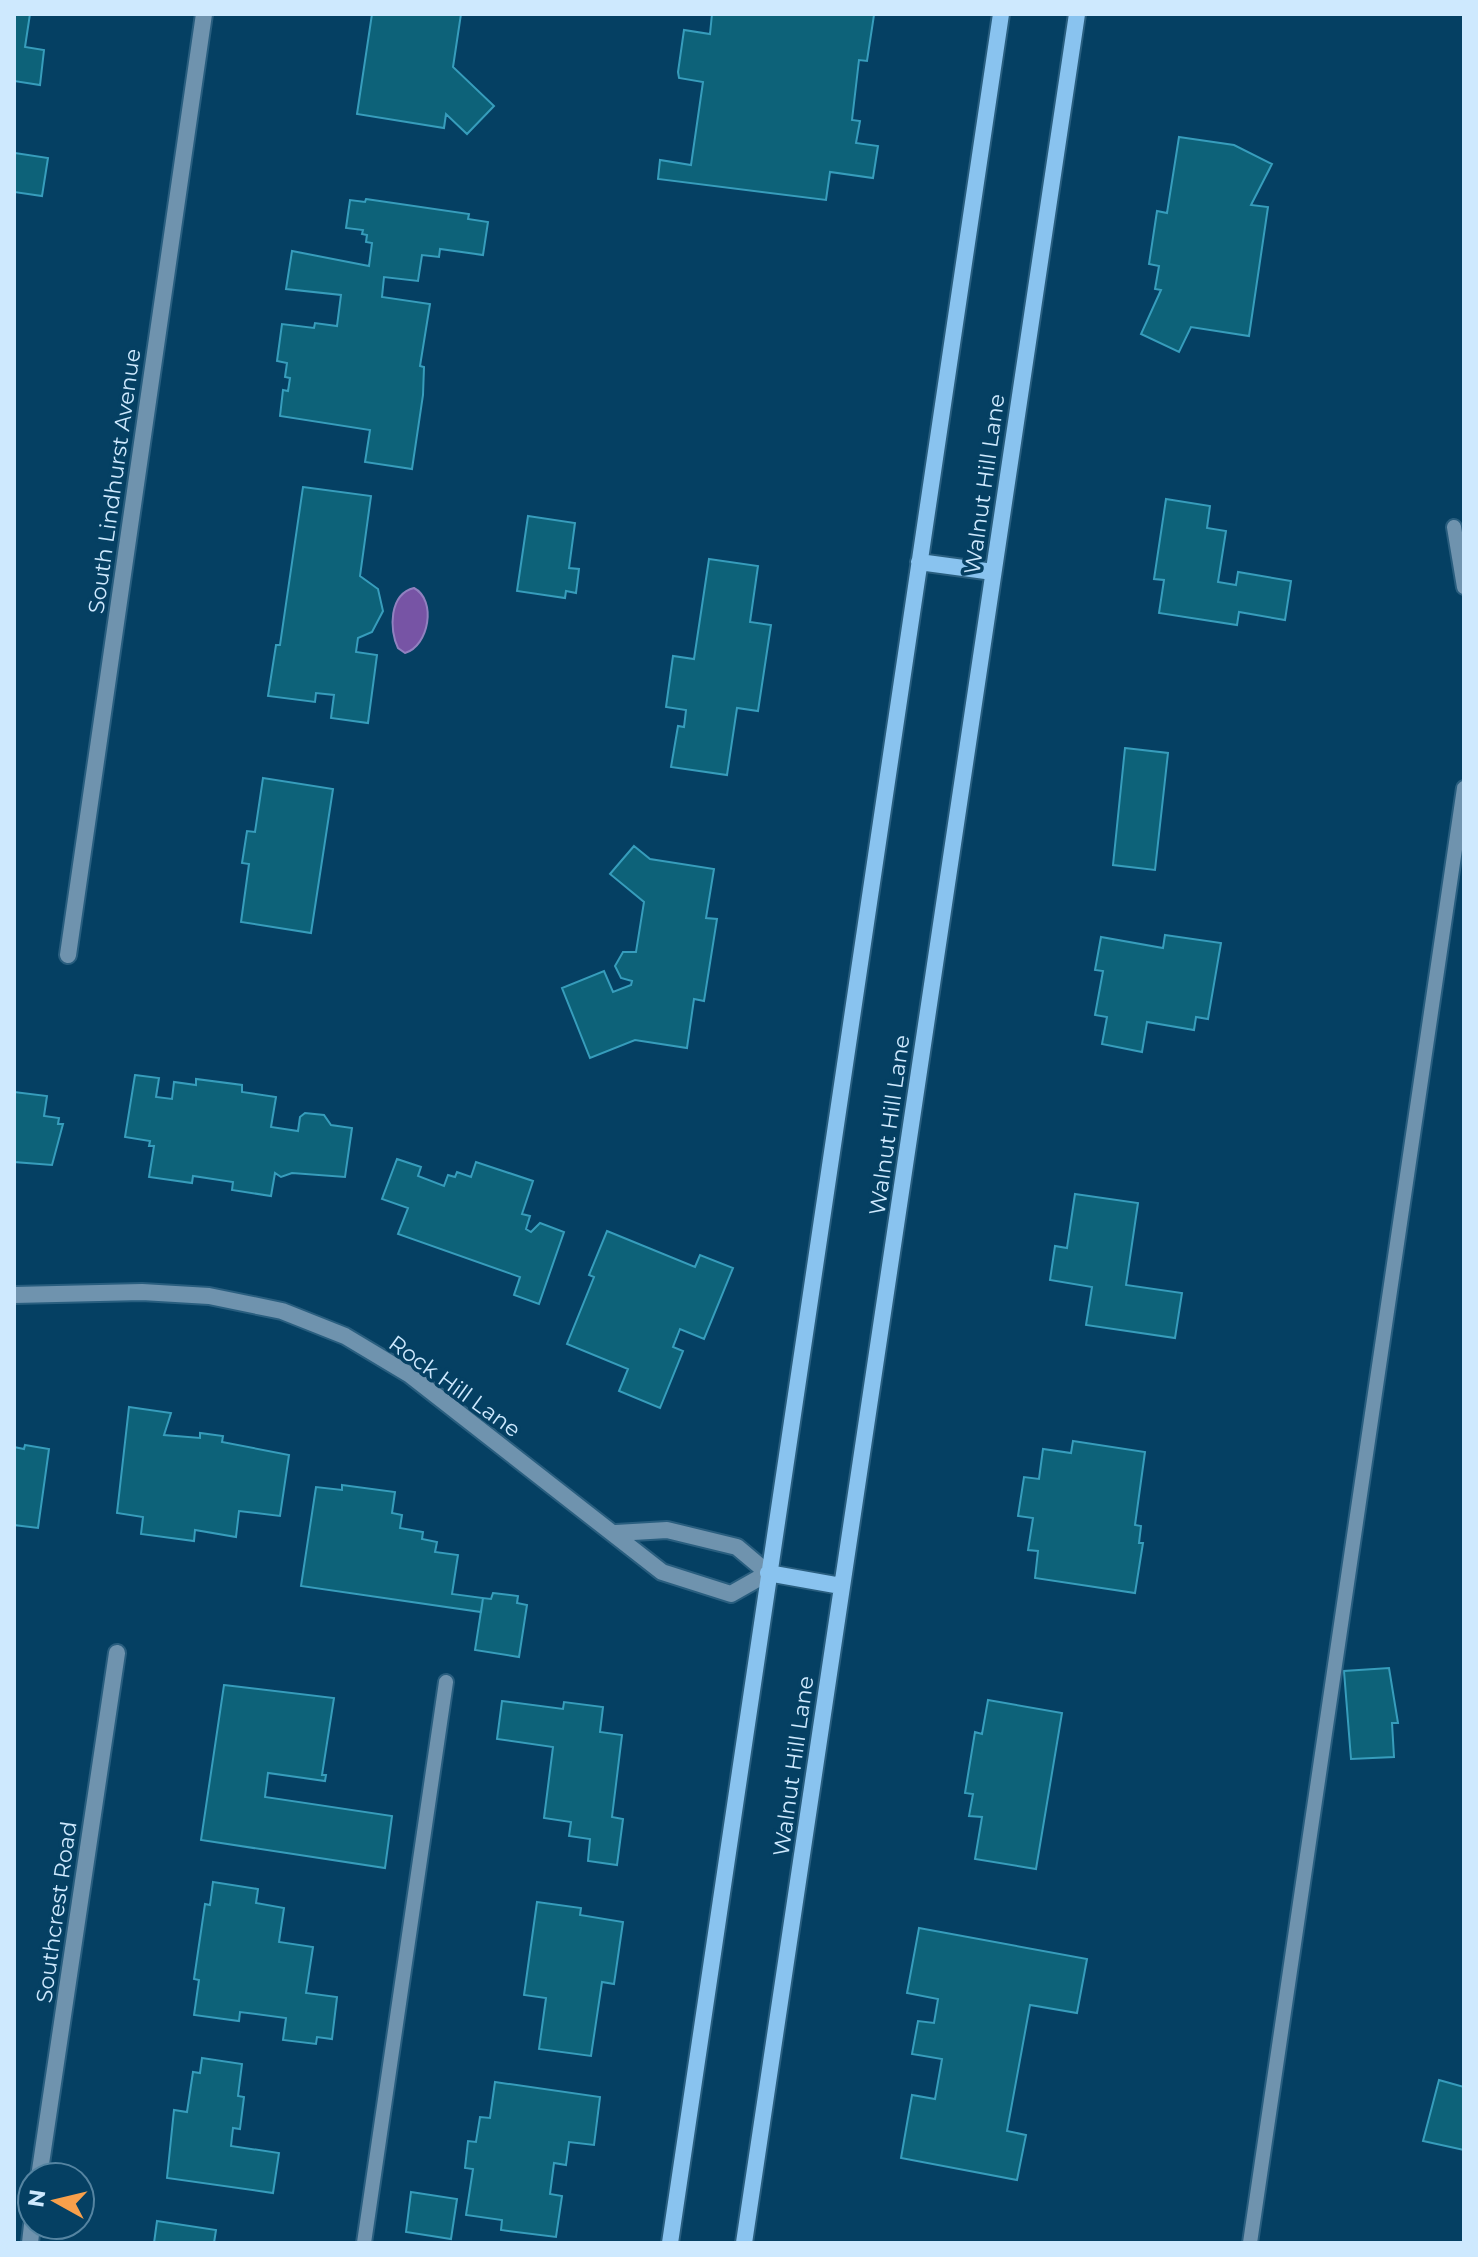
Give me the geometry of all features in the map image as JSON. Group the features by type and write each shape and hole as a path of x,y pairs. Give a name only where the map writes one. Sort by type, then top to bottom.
{"main road":[{"path":"670,2243 1001,14"},
{"name":"Walnut Hill Lane","path":"744,2243 1077,14"},
{"path":"919,562 993,572"},
{"path":"768,1573 841,1586"}],"street":[{"name":"South Lindhurst Avenue","path":"68,955 204,14"},
{"name":"Rock Hill Lane","path":"14,1295 142,1292 209,1296 282,1311 345,1336 410,1375 662,1572 731,1594 768,1573"},
{"path":"616,1533 667,1530 737,1547 768,1573"},
{"name":"Southcrest Road","path":"41,2161 117,1653"}],"lane":[{"path":"1454,527 1464,587"},
{"path":"1250,2243 1464,788"},
{"path":"364,2243 446,1682"}],"shaded area":[{"path":"414,588 426,602 427,622 420,642 405,653 398,648 395,640 393,614 400,597"}],"building":[{"path":"14,14 30,14 25,47 44,50 40,85 14,81"},
{"path":"372,14 461,14 453,67 494,106 467,134 446,114 444,128 357,114"},
{"path":"712,14 874,15 867,61 859,60 852,120 860,121 856,143 878,146 873,178 830,172 826,200 658,179 660,160 691,165 703,82 679,78 678,72 684,30 710,34"},
{"path":"1179,137 1234,145 1272,164 1251,205 1268,207 1249,336 1191,327 1179,352 1141,334 1161,290 1155,289 1159,266 1149,264 1157,211 1167,213"},
{"path":"15,153 48,158 42,196 14,192"},
{"path":"366,199 469,214 468,219 488,222 483,255 440,249 439,257 422,255 418,281 384,277 382,297 430,304 420,366 424,367 423,395 412,469 365,462 370,430 280,416 283,390 288,391 290,378 285,377 287,363 277,361 282,324 314,328 315,323 337,326 341,295 286,289 292,251 369,266 372,243 366,242 367,235 362,234 363,230 346,228 350,200 365,202"},
{"path":"303,487 371,496 360,576 378,589 383,611 372,632 358,638 356,652 377,655 368,723 331,718 334,695 316,693 315,702 268,696 276,645 280,645"},
{"path":"1166,499 1210,506 1207,528 1226,531 1218,582 1236,585 1238,572 1291,581 1285,620 1239,612 1237,625 1159,613 1164,580 1154,579"},
{"path":"528,516 575,523 569,568 579,569 576,593 566,591 565,598 517,591"},
{"path":"709,559 758,566 750,622 771,625 758,711 737,708 727,775 671,767 678,726 684,727 686,710 666,707 673,656 694,659"},
{"path":"1125,748 1168,753 1155,870 1113,865"},
{"path":"263,778 333,789 311,933 241,922 249,864 242,863 247,831 255,832"},
{"path":"634,846 650,859 714,869 706,918 717,919 704,1001 694,999 687,1048 635,1040 590,1058 562,988 604,971 613,992 631,985 632,981 621,978 615,966 623,952 636,952 644,902 610,874"},
{"path":"1165,935 1221,943 1208,1019 1196,1017 1194,1030 1147,1022 1142,1052 1102,1044 1107,1017 1095,1015 1103,971 1095,970 1101,937 1163,948"},
{"path":"135,1075 159,1078 156,1097 172,1099 174,1082 196,1085 196,1079 242,1085 242,1092 276,1097 271,1127 298,1131 300,1117 305,1113 324,1115 331,1125 352,1128 345,1177 292,1173 281,1177 275,1173 271,1196 232,1190 233,1182 193,1176 192,1183 149,1177 154,1146 149,1146 150,1141 125,1137"},
{"path":"14,1092 47,1096 44,1116 59,1118 58,1124 63,1124 52,1165 14,1162"},
{"path":"397,1159 421,1167 418,1176 444,1186 448,1175 455,1177 457,1172 471,1177 476,1162 533,1181 522,1214 530,1216 526,1229 531,1232 540,1223 564,1232 539,1304 514,1295 520,1277 398,1234 408,1208 382,1199"},
{"path":"1075,1194 1138,1203 1126,1285 1182,1293 1175,1338 1086,1325 1092,1287 1050,1280 1055,1246 1067,1248"},
{"path":"607,1231 695,1267 700,1255 733,1268 704,1339 680,1329 673,1347 683,1351 660,1408 619,1391 628,1369 567,1344 594,1277 589,1275"},
{"path":"129,1407 171,1413 164,1435 200,1438 200,1433 223,1436 222,1442 289,1455 280,1516 239,1511 236,1537 195,1530 194,1541 141,1534 143,1517 117,1513"},
{"path":"1073,1441 1145,1452 1135,1525 1141,1526 1139,1543 1143,1543 1135,1593 1035,1578 1038,1551 1028,1550 1033,1518 1018,1516 1024,1477 1039,1479 1043,1449 1071,1453"},
{"path":"25,1445 49,1449 38,1528 14,1525 14,1447 24,1449"},
{"path":"342,1485 395,1492 392,1513 402,1515 400,1528 423,1532 422,1539 437,1542 435,1552 458,1555 452,1594 483,1598 481,1612 301,1586 316,1487 342,1490"},
{"path":"493,1593 518,1596 517,1603 527,1605 519,1657 475,1650 483,1598 491,1599"},
{"path":"1389,1668 1398,1723 1392,1723 1394,1757 1351,1759 1344,1671"},
{"path":"224,1685 334,1698 322,1775 326,1775 325,1781 268,1773 265,1797 392,1816 385,1868 201,1840"},
{"path":"988,1700 1062,1713 1036,1869 975,1859 982,1817 969,1816 973,1794 965,1793 975,1732 982,1734"},
{"path":"502,1701 563,1709 564,1702 603,1707 600,1732 622,1735 612,1817 623,1819 617,1865 588,1861 590,1839 569,1836 571,1822 544,1818 553,1747 497,1739"},
{"path":"213,1882 258,1889 256,1903 284,1908 279,1942 313,1947 306,1993 337,1997 332,2039 317,2037 316,2044 283,2040 286,2018 240,2012 239,2021 194,2015 199,1980 194,1979 205,1904 210,1905"},
{"path":"537,1902 581,1908 580,1915 623,1922 614,1984 602,1982 591,2056 539,2049 546,1998 524,1995"},
{"path":"919,1928 1087,1959 1077,2013 1030,2005 1007,2131 1026,2135 1017,2180 901,2158 912,2095 935,2099 942,2059 912,2054 918,2021 934,2023 938,1999 907,1993"},
{"path":"202,2058 242,2064 238,2096 244,2097 240,2129 233,2128 231,2146 279,2153 273,2193 167,2178 174,2110 187,2112 193,2072 200,2073"},
{"path":"1439,2080 1464,2087 1464,2150 1423,2141"},
{"path":"495,2082 600,2097 594,2145 569,2142 566,2165 554,2163 550,2194 562,2196 556,2237 501,2230 502,2220 466,2215 473,2169 465,2168 468,2141 476,2142 480,2117 490,2118"},
{"path":"411,2192 457,2199 451,2239 406,2232"},
{"path":"157,2221 216,2230 214,2243 154,2243"}]}
